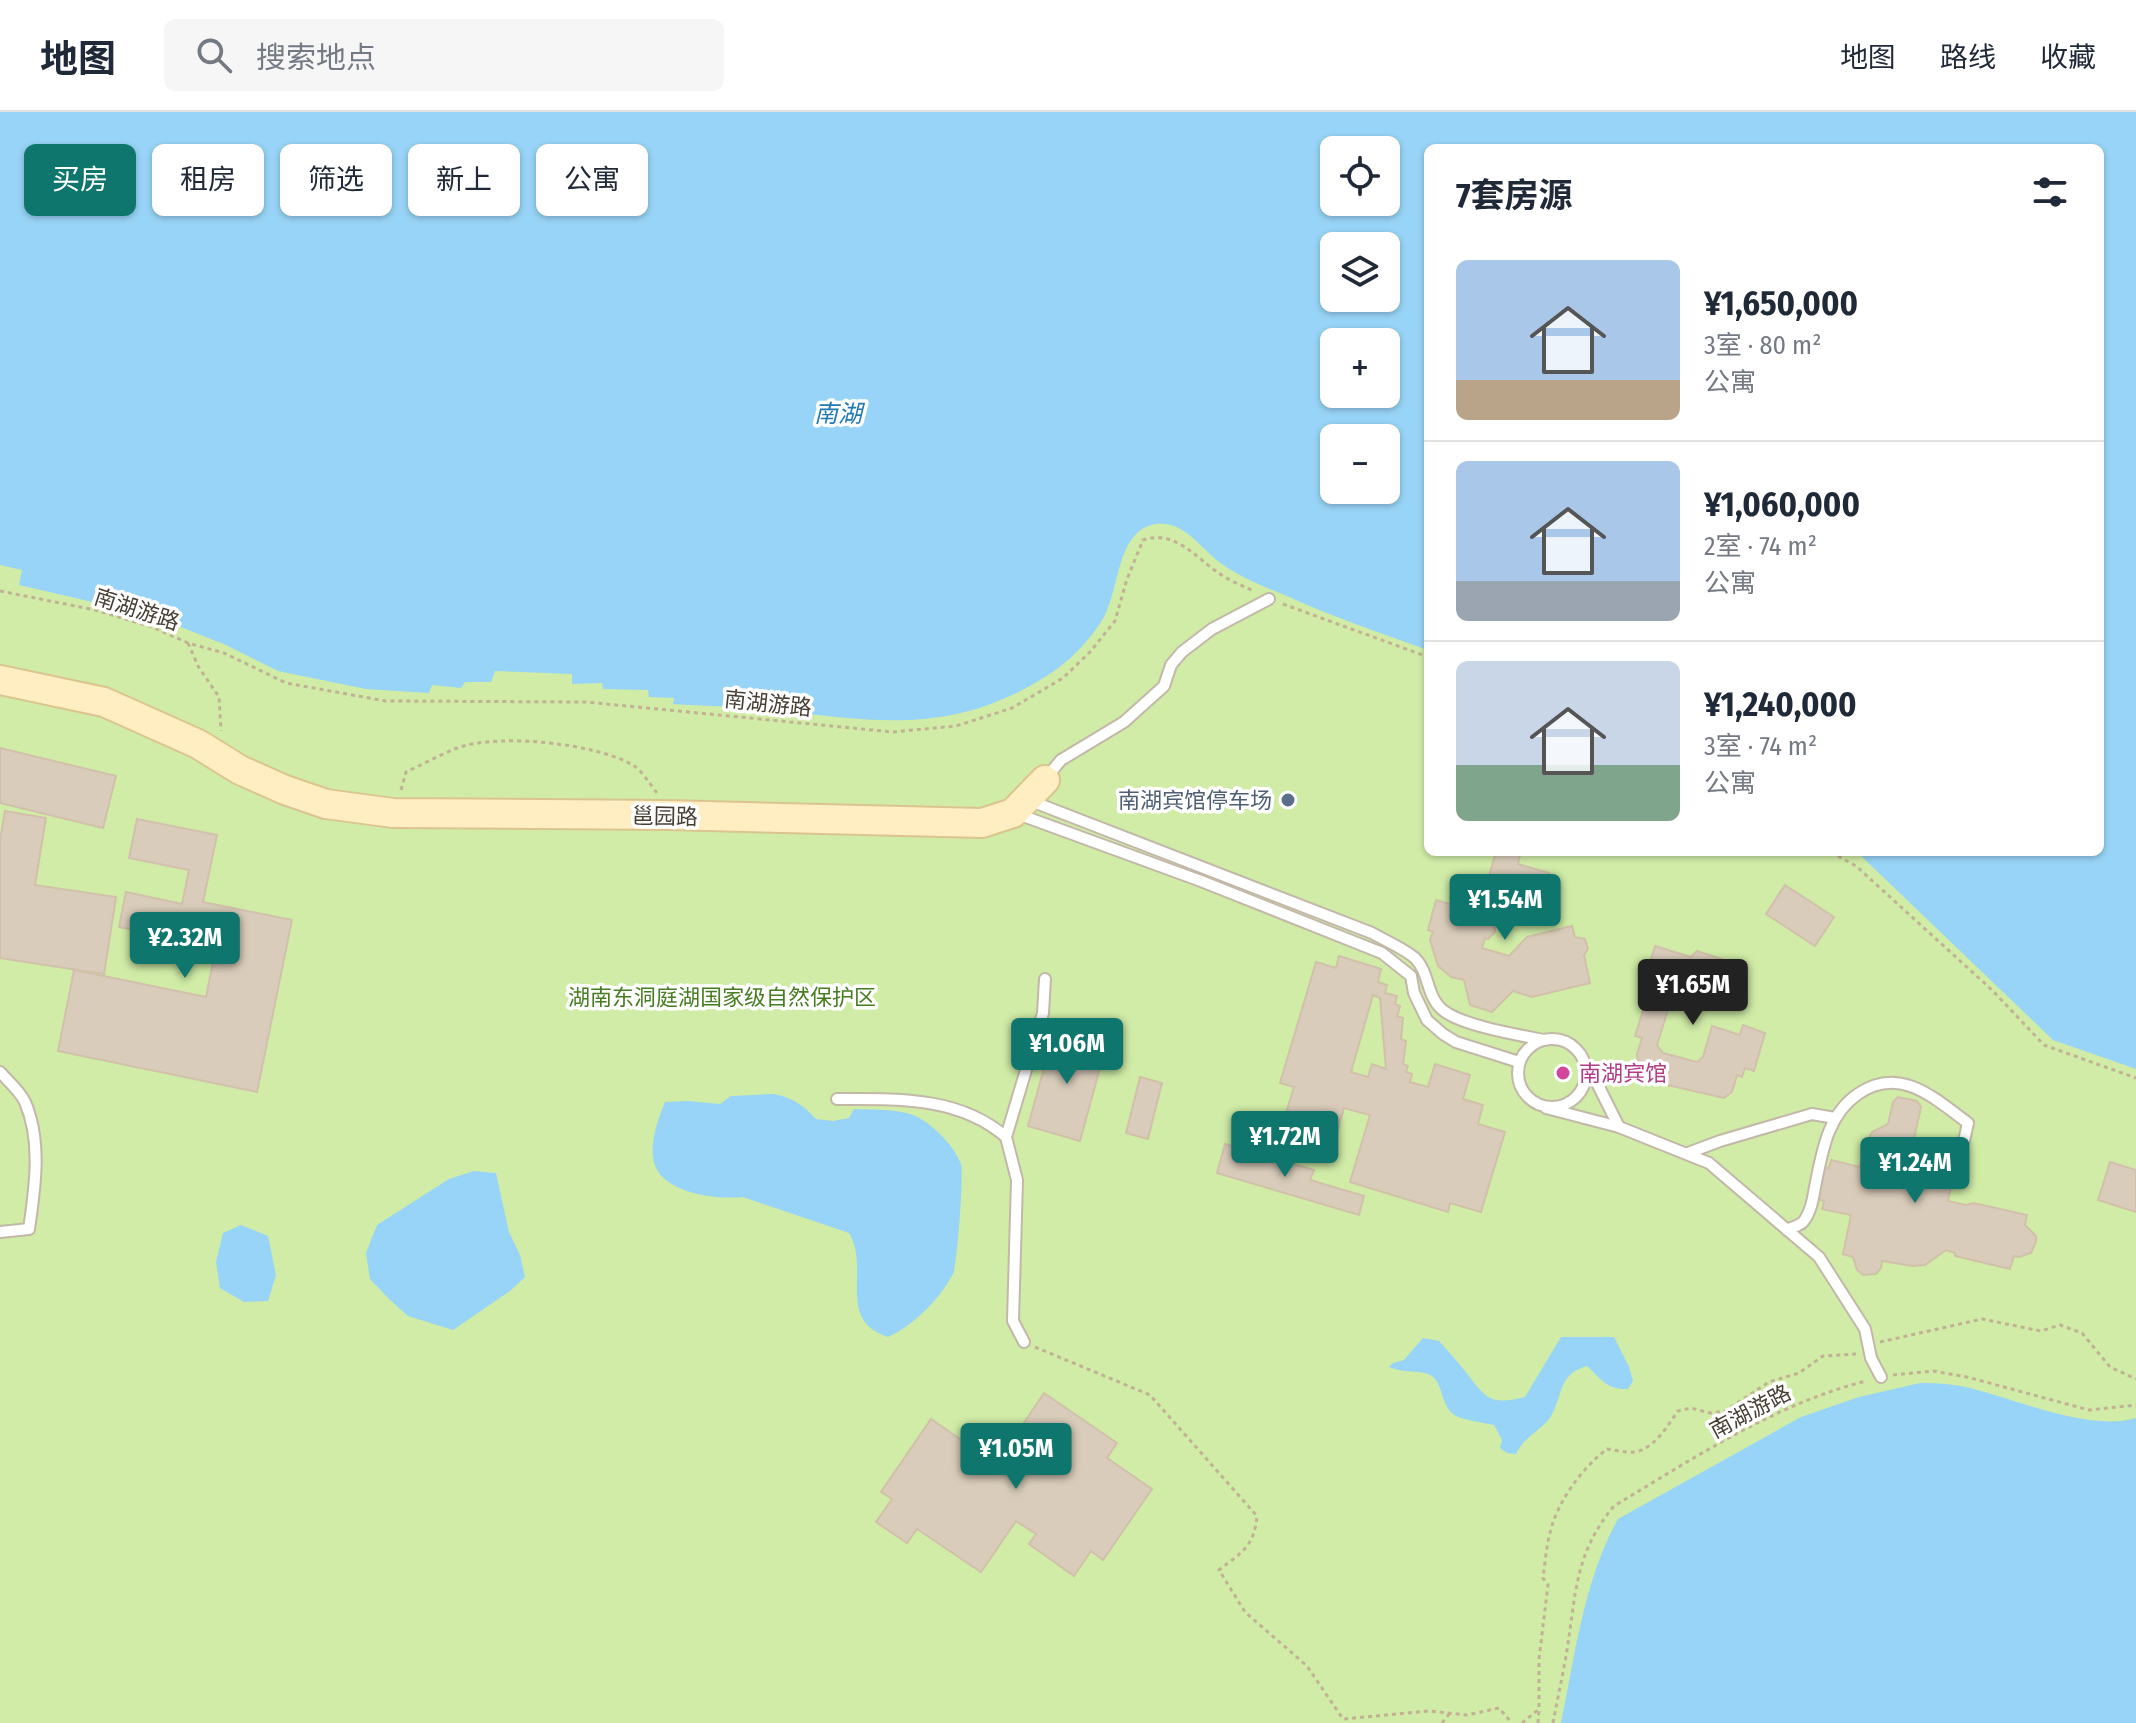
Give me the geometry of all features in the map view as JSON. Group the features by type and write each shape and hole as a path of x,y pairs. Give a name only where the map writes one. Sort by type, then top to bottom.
{"street":[{"name":"邕园路","path":"0,680 104,702 198,744 285,790 326,804 393,813 668,815 982,823 1028,797"}],"lane":[{"name":"邕园路","path":"1028,797 1061,760 1124,722 1164,686 1171,665 1182,652 1212,629 1269,599"},
{"path":"1028,797 1372,933 1415,959 1427,977 1432,998 1444,1011 1507,1032 1566,1041 1582,1055 1619,1127"},
{"path":"1028,797 1201,881 1382,953 1411,976 1414,993 1427,1020 1443,1034 1456,1042 1519,1062"},
{"path":"1024,1342 1013,1321 1017,1180 1006,1137 1043,1013 1045,979"},
{"path":"1544,1040 1534,1044 1519,1062 1518,1074 1526,1096 1535,1104 1619,1127 1709,1163 1819,1257 1865,1329 1871,1358 1881,1377"},
{"path":"1546,1108 1558,1108 1579,1096 1587,1076 1582,1055"},
{"path":"0,1072 24,1099 36,1136 29,1229 0,1232"},
{"path":"1787,1230 1802,1223 1811,1208 1827,1135 1835,1118 1852,1098 1868,1087 1884,1082 1901,1084 1924,1093 1968,1123 1964,1141"},
{"path":"837,1099 941,1104 968,1112 1006,1137"},
{"path":"1688,1153 1812,1114 1835,1118"}],"path":[{"name":"南湖游路","path":"0,591 95,610 152,627 188,643 224,653 286,683 386,701 586,702 893,732 956,726 1012,708 1063,678 1090,652 1115,621 1143,540 1155,536 1170,538 1221,575 1269,599 1424,656"},
{"path":"188,643 198,666 219,697 223,759"},
{"path":"393,813 406,772 459,747 500,741 575,745 613,756 636,767 658,795 668,815"},
{"path":"1838,856 1856,866 1992,990 2044,1045 2136,1078"},
{"path":"1868,1344 1982,1319 2041,1331 2060,1325 2082,1333 2110,1367 2136,1379"},
{"path":"1024,1342 1150,1395 1216,1467 1257,1516 1256,1532 1248,1548 1219,1570 1245,1612 1307,1666 1343,1719 1429,1711 1467,1715 1499,1708 1512,1723"},
{"path":"1538,1723 1539,1659 1548,1585 1543,1578 1550,1534 1557,1512 1596,1458 1607,1449 1635,1452 1658,1438 1678,1411 1691,1408 1710,1413 1725,1411 1769,1382 1799,1373 1823,1356 1846,1353 1871,1358"},
{"name":"南湖游路","path":"1553,1723 1566,1656 1574,1589 1598,1526 1614,1506 1772,1414 1830,1390 1881,1377 1933,1371 1967,1377 2089,1410 2136,1405"},
{"path":"1522,1723 1539,1709"},
{"path":"1442,1723 1450,1713"}],"green space":[{"name":"湖南东洞庭湖国家级自然保护区","path":"0,112 2136,112 2136,1723 0,1723"}],"water":[{"name":"南湖","path":"0,112 2136,112 2136,1069 2053,1040 1861,856 2104,856 2104,144 1424,144 1424,649 1339,618 1245,578 1222,564 1185,532 1167,524 1144,528 1134,536 1122,561 1104,617 1078,651 1062,665 1009,696 975,709 908,720 673,704 674,698 649,697 648,690 603,689 602,683 572,684 572,674 495,671 491,682 465,682 461,688 432,685 429,693 366,689 278,671 226,645 153,616 19,585 22,570 0,565"},
{"path":"773,1094 797,1102 816,1119 833,1121 849,1118 854,1109 889,1110 914,1115 939,1133 958,1157 962,1184 953,1274 925,1311 888,1337 872,1329 863,1319 858,1306 857,1262 849,1233 743,1197 689,1192 665,1179 657,1169 653,1143 665,1102 720,1104 731,1096"},
{"path":"474,1171 496,1173 509,1232 520,1255 525,1277 453,1330 408,1316 370,1279 366,1253 377,1225 449,1179"},
{"path":"241,1225 268,1236 276,1275 268,1301 244,1302 220,1288 216,1262 223,1233"},
{"path":"1561,1337 1614,1337 1633,1381 1628,1389 1615,1388 1587,1366 1577,1370 1566,1380 1548,1421 1524,1442 1516,1454 1500,1448 1502,1440 1494,1425 1464,1419 1451,1412 1433,1377 1389,1367 1404,1360 1423,1338 1439,1341 1489,1398 1513,1400 1525,1397"},
{"path":"1920,1383 1964,1387 2076,1418 2118,1421 2136,1418 2136,1723 1561,1723 1589,1592 1606,1542 1618,1519 1801,1417 1859,1397"}],"building":[{"path":"0,748 116,776 103,828 0,803"},
{"path":"5,811 46,818 35,885 116,897 104,974 0,958 0,840"},
{"path":"137,819 217,835 203,902 292,920 257,1092 58,1051 74,970 206,997 216,947 119,927 126,892 182,904 189,870 129,858"},
{"path":"1495,856 1520,856 1518,864 1549,873 1543,895 1547,898 1544,907 1499,891 1490,918 1495,920 1495,932 1488,939 1485,938 1482,948 1509,956 1527,937 1572,926 1575,937 1585,939 1588,949 1584,955 1590,983 1532,997 1513,991 1492,1012 1470,1005 1464,980 1451,977 1438,966 1430,940 1433,932 1428,930 1436,900 1463,908 1470,882 1486,886"},
{"path":"1785,885 1834,917 1815,946 1766,914"},
{"path":"1655,946 1691,957 1697,951 1727,961 1717,995 1697,989 1695,996 1687,994 1683,1007 1670,1003 1657,1045 1663,1053 1697,1062 1703,1057 1712,1026 1740,1035 1743,1025 1765,1033 1754,1071 1745,1068 1742,1077 1737,1075 1732,1092 1724,1098 1654,1082 1656,1072 1643,1068 1638,1061 1642,1038 1635,1036 1654,975 1647,972"},
{"path":"1339,956 1381,969 1378,982 1387,985 1385,993 1397,996 1395,1004 1400,1006 1397,1016 1403,1018 1401,1039 1406,1041 1403,1064 1408,1066 1406,1072 1412,1074 1410,1082 1428,1087 1435,1064 1470,1075 1463,1099 1483,1105 1478,1124 1505,1132 1481,1212 1450,1203 1448,1212 1350,1182 1370,1115 1344,1108 1332,1150 1279,1135 1294,1087 1280,1083 1316,962 1336,968","holes":["1373,995 1380,998 1386,1069 1372,1064 1368,1077 1351,1072"]},
{"path":"1054,1032 1106,1046 1080,1141 1028,1126"},
{"path":"1140,1077 1162,1083 1148,1139 1126,1133"},
{"path":"1898,1097 1917,1101 1921,1107 1911,1152 1930,1156 1931,1151 1937,1150 1943,1156 1957,1159 1948,1201 1966,1205 1974,1203 2027,1215 2025,1225 2036,1236 2036,1242 2031,1253 2014,1256 2010,1269 1955,1256 1955,1253 1946,1250 1925,1265 1882,1261 1876,1274 1863,1275 1857,1270 1853,1257 1843,1254 1851,1215 1822,1209 1824,1201 1817,1199 1824,1167 1829,1168 1831,1160 1860,1167 1865,1145 1872,1132 1888,1124 1893,1102"},
{"path":"1225,1144 1314,1170 1310,1180 1364,1196 1359,1215 1217,1173"},
{"path":"2110,1162 2136,1170 2136,1212 2098,1200"},
{"path":"1044,1393 1117,1443 1107,1458 1152,1489 1103,1560 1091,1551 1074,1576 1029,1544 1036,1534 1016,1521 981,1572 917,1529 907,1543 876,1522 892,1499 881,1492 931,1419 996,1464"}],"place":[{"name":"南湖宾馆停车场","path":"1288,800"},
{"name":"南湖宾馆","path":"1563,1073"}]}
